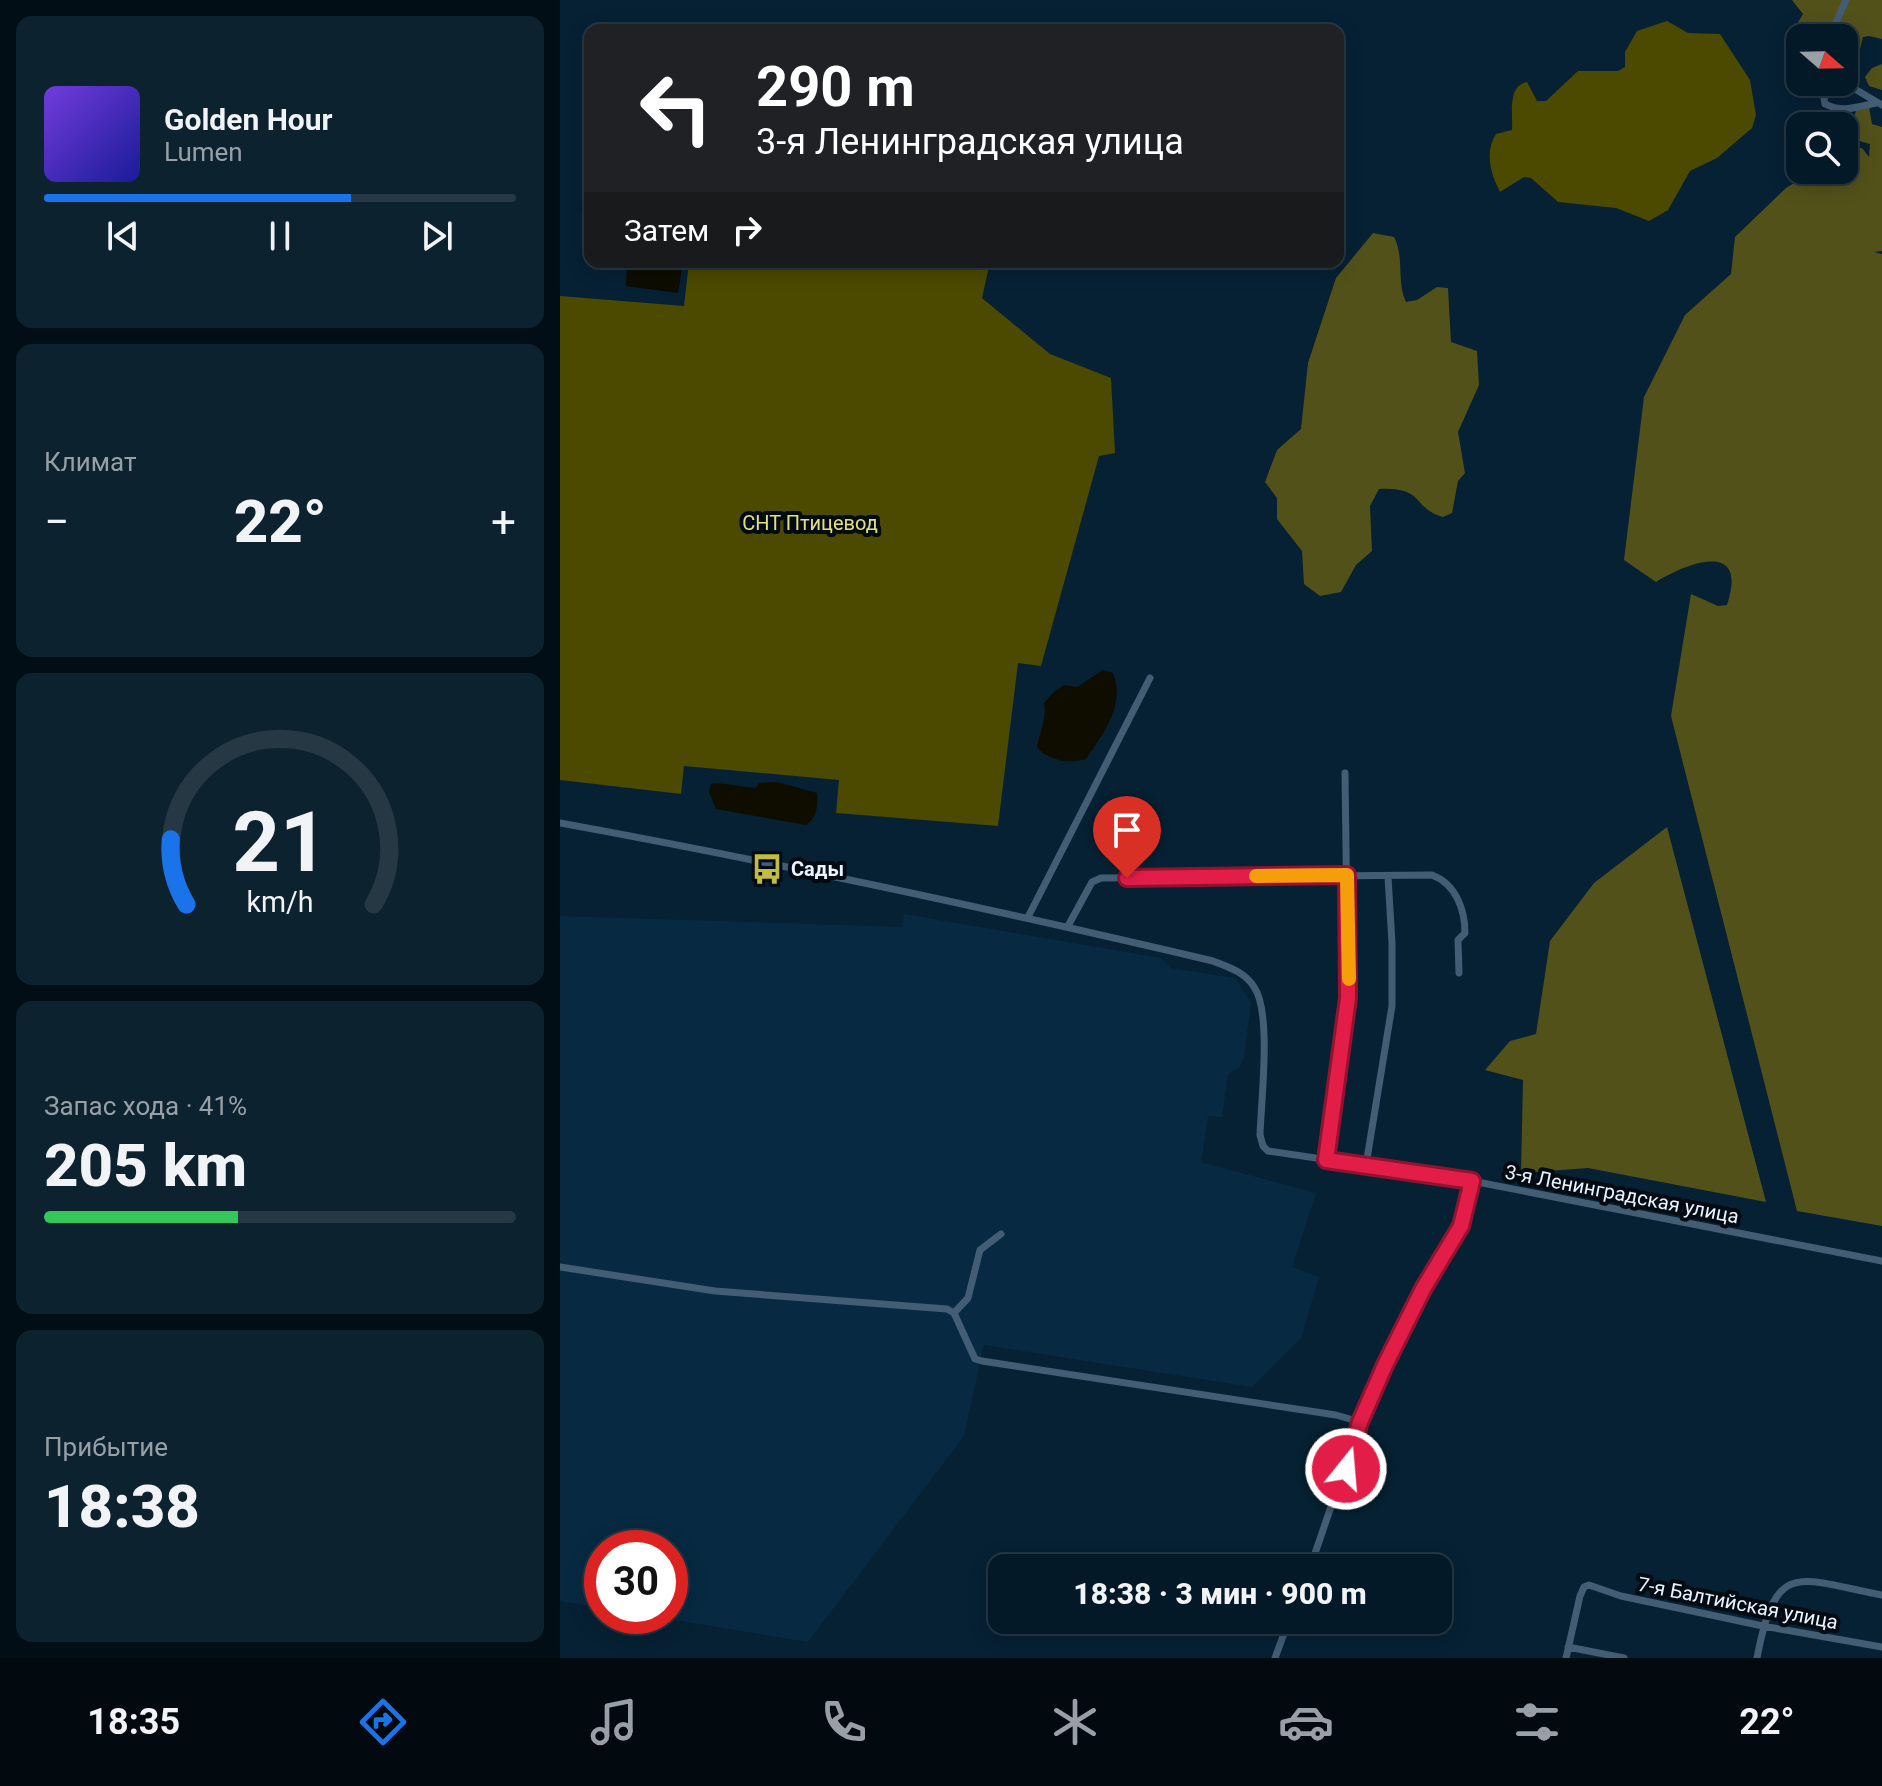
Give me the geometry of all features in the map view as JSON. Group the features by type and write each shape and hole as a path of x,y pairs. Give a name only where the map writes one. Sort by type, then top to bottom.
{"street":[{"path":"1835,24 1846,0"},
{"path":"1858,91 1879,104"},
{"path":"1824,96 1825,104 1835,109 1879,104"},
{"path":"1028,917 1150,678"},
{"path":"1326,1160 1348,998 1345,773"},
{"path":"560,823 805,869 1068,926 1092,882 1101,878 1432,875 1441,879 1457,897 1465,923 1465,933 1458,940 1459,973"},
{"path":"1366,1165 1392,1006 1388,877"},
{"name":"3-я Ленинградская улица","path":"1068,926 1213,961 1245,976 1255,988 1263,1013 1260,1135 1268,1151 1472,1181 1882,1261"},
{"path":"1315,1554 1360,1422 1423,1289 1461,1226 1472,1181"},
{"path":"954,1313 968,1298 980,1250 1001,1234"},
{"path":"560,1267 715,1291 947,1309 954,1313 975,1359 982,1361 1336,1415 1360,1422"},
{"path":"1757,1658 1763,1626 1775,1595 1783,1587 1806,1581 1882,1595"},
{"name":"7-я Балтийская улица","path":"1568,1647 1580,1596 1584,1587 1589,1585 1621,1596 1882,1647"},
{"path":"1275,1658 1284,1634"},
{"path":"1566,1658 1568,1647 1624,1658"}],"shaded area":[{"path":"1792,0 1882,0 1882,39 1863,37 1859,53 1858,24 1797,24 1803,14"},
{"path":"1882,64 1882,90 1869,86 1865,77 1872,68"},
{"path":"1869,107 1872,124 1882,127 1882,251 1874,252 1882,254 1882,1226 1797,1211 1671,716 1691,594 1718,606 1727,605 1732,584 1730,571 1722,564 1711,562 1683,568 1656,582 1624,560 1644,397 1685,315 1731,274 1735,237 1786,188 1793,184 1858,184 1858,148 1862,148 1869,157 1870,144 1858,141 1856,111"},
{"path":"1373,233 1394,237 1406,302 1417,300 1437,287 1448,288 1451,342 1477,351 1479,385 1458,432 1465,473 1458,481 1452,513 1443,517 1426,508 1411,494 1379,489 1370,506 1372,551 1356,565 1341,592 1320,596 1304,584 1302,551 1277,519 1277,498 1265,482 1277,450 1301,429 1308,363 1336,278"},
{"path":"627,268 682,268 678,293 626,286"},
{"path":"1103,670 1113,673 1117,696 1115,708 1086,759 1060,760 1042,752 1037,747 1044,720 1044,703 1064,685 1077,687"},
{"path":"777,782 817,793 816,811 806,825 716,809 709,792 711,784 756,788 759,783"},
{"path":"1667,827 1766,1202 1588,1168 1521,1173 1523,1080 1485,1070 1510,1041 1536,1034 1550,941 1594,883"},
{"path":"904,914 1161,958 1170,968 1235,978 1251,1003 1244,1057 1240,1067 1228,1074 1222,1117 1208,1116 1201,1162 1316,1193 1292,1267 1319,1277 1301,1338 1252,1387 984,1345 964,1436 808,1642 688,1622 688,1530 584,1530 584,1605 560,1601 560,916 902,927"}],"green space":[{"path":"1667,21 1688,33 1720,34 1750,80 1756,115 1752,128 1717,158 1690,171 1668,210 1649,221 1616,208 1558,202 1531,178 1524,177 1500,192 1492,171 1490,149 1496,134 1512,130 1512,102 1516,89 1527,82 1537,101 1546,101 1578,71 1618,71 1625,67 1625,52 1637,31"},
{"name":"СНТ Птицевод","path":"688,268 989,268 982,298 1050,354 1111,378 1115,453 1099,456 1041,666 1018,663 998,826 836,813 839,780 684,766 681,794 560,780 560,296 684,306"}],"slow traffic":[{"path":"1256,876 1347,875 1349,979"}],"place":[{"name":"Сады","path":"767,869"}],"route":[{"path":"1127,878 1347,875 1348,998 1326,1160 1472,1181 1461,1226 1423,1289 1385,1365 1360,1422 1346,1469"}]}
